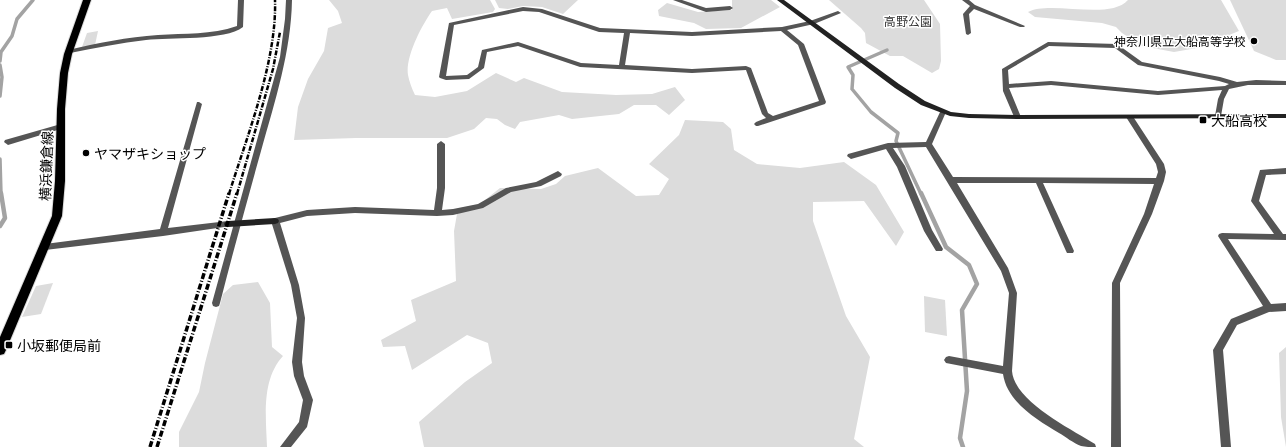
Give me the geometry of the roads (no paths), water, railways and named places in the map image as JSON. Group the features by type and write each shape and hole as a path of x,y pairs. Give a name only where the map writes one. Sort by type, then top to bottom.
{"main road":[{"name":"横浜鎌倉線","path":"0,350 57,216 60,194 61,126 64,72 87,0"}],"street":[{"path":"70,51 146,37 201,35 231,31 240,27 241,0"},
{"path":"216,303 232,224 283,60 289,19 289,0"},
{"path":"676,0 706,10 730,8"},
{"path":"780,0 897,86 923,103 943,112 969,116 1017,117 1286,116"},
{"path":"965,0 973,6 1022,26"},
{"path":"968,33 966,14 973,6"},
{"path":"772,119 765,114 749,70 746,68 692,71 580,65 518,44 484,51 481,68 469,77 442,77 451,24 454,22 523,9 540,10 599,30 692,34 782,29 812,23 838,13"},
{"path":"758,124 823,102 801,44 782,29"},
{"path":"622,67 626,31"},
{"path":"1017,117 1006,91 1005,69 1048,44 1117,46 1140,64 1220,79 1235,84"},
{"path":"1006,86 1019,87 1050,83 1160,93 1184,92 1205,88 1226,88 1235,84 1248,82 1286,83"},
{"path":"1218,116 1221,99 1226,88"},
{"path":"163,233 199,104"},
{"path":"928,144 943,112"},
{"path":"1116,447 1116,283 1148,214 1162,172 1160,164 1130,116"},
{"path":"8,142 61,126"},
{"path":"437,213 442,202 440,158 441,144"},
{"path":"851,156 888,146 928,144"},
{"path":"928,144 1005,270 1010,281 1013,293 1007,371 1009,383 1025,404 1091,447"},
{"path":"888,146 901,166 928,231 939,249"},
{"path":"1284,237 1256,202 1263,172 1286,172"},
{"path":"45,247 232,224 275,221 308,213 355,210 437,213 453,212 480,206 504,192 538,184 558,174"},
{"path":"951,180 1160,181"},
{"path":"1038,180 1070,251"},
{"path":"275,221 295,285 301,318 297,362 299,376 308,400 304,424 284,447"},
{"path":"1269,308 1222,236 1284,237"},
{"path":"1226,447 1218,350 1234,322 1269,308 1286,308"},
{"path":"949,360 1007,371"}],"waterway":[{"path":"0,61 1,52 12,36 17,19 33,0"},
{"path":"887,50 848,67 853,75 852,89 871,112 898,133 896,141 921,194"},
{"path":"0,65 2,77 0,96"},
{"path":"0,159 1,194"},
{"path":"0,226 5,218 1,193"},
{"path":"921,193 946,247 969,265 977,284 962,310 967,391 960,438 963,447"}],"railway":[{"path":"229,194 260,98 266,73 271,48 275,0"},
{"path":"237,194 273,69 280,32"},
{"path":"150,447 229,193"},
{"path":"157,447 237,193"}],"place":[{"name":"神奈川県立大船高等学校","path":"1254,41"},
{"name":"大船高校","path":"1203,120"},
{"name":"ヤマザキショップ","path":"86,153"},
{"name":"小坂郵便局前","path":"9,345"}],"park label":[{"name":"高野公園","path":"908,21"}]}
